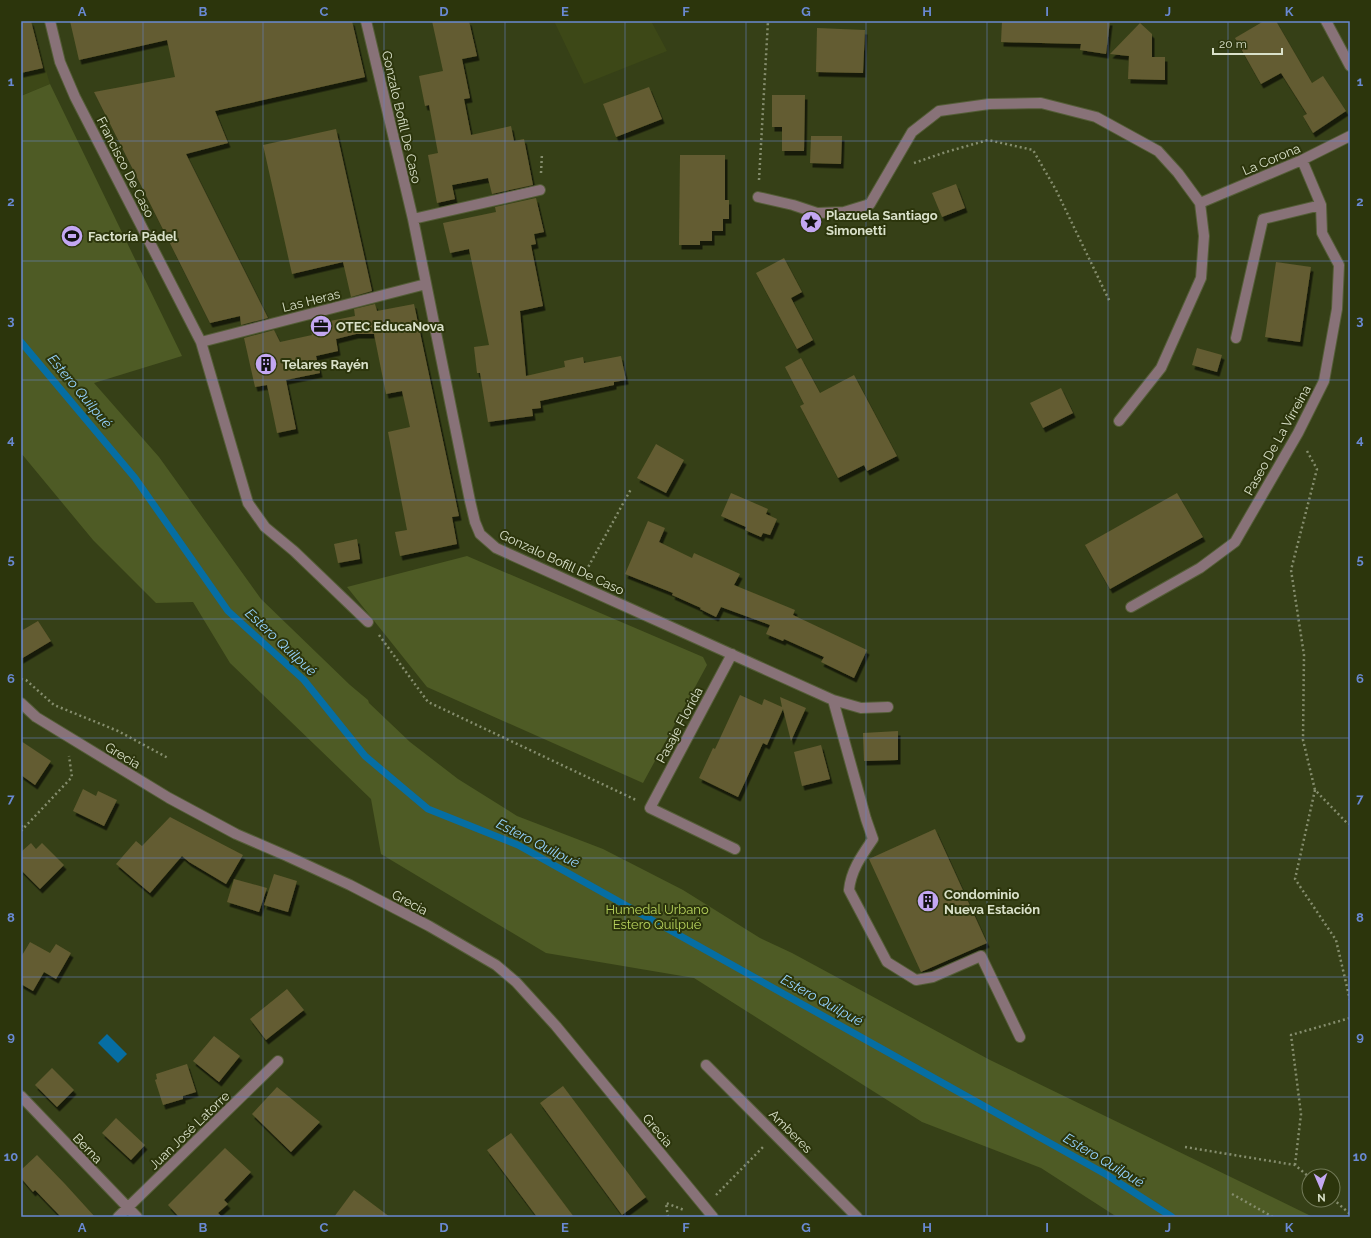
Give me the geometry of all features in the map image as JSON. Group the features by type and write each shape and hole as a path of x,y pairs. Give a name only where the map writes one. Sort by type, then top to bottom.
{"street":[{"name":"Francisco De Caso","path":"50,21 60,62 75,97 201,342 248,503 265,527 294,551 368,622"},
{"name":"Gonzalo Bofill De Caso","path":"366,21 413,219 470,501 475,522 480,534 496,548 833,700 861,708 888,708"},
{"path":"1326,21 1350,66"},
{"path":"758,197 793,205 817,213 844,212 870,204 912,132 939,111 989,104 1041,102 1096,117 1158,152 1178,173 1200,203 1204,236 1201,278 1161,368 1119,420"},
{"name":"La Corona","path":"1200,203 1302,160 1350,136"},
{"name":"Paseo De La Virreina","path":"1132,607 1200,568 1235,542 1298,433 1324,381 1337,309 1338,265 1322,233 1321,205 1302,160"},
{"path":"413,219 540,190"},
{"path":"1236,338 1263,219 1321,205"},
{"name":"Las Heras","path":"201,342 426,284"},
{"name":"Pasaje Florida","path":"650,808 732,654"},
{"path":"833,700 873,839 858,862 850,878 850,890 887,962 916,980 933,977 981,956 1020,1037"},
{"name":"Grecia","path":"21,703 36,717 169,798 236,834 350,885 429,926 496,965 516,982 556,1026 713,1217"},
{"path":"650,808 735,849"},
{"name":"Juan José Latorre","path":"118,1217 278,1061"},
{"name":"Amberes","path":"706,1065 776,1134 856,1217"},
{"name":"Berna","path":"21,1096 136,1217"}],"path":[{"path":"758,197 768,21"},
{"path":"889,172 946,152 988,140 1033,150 1056,190 1110,302"},
{"path":"1298,433 1317,469 1291,570 1304,655 1303,740 1315,790 1294,879 1336,940 1350,1000"},
{"path":"579,585 631,490"},
{"path":"368,622 428,702 632,798 650,808"},
{"path":"21,678 26,680 54,705 118,731 168,758"},
{"path":"21,831 72,777 69,757 77,742"},
{"path":"1315,790 1347,823 1350,824"},
{"path":"21,826 25,827"},
{"path":"1295,1165 1301,1114 1291,1035 1350,1018"},
{"path":"668,1217 666,1203 694,1214 705,1207 776,1134"},
{"path":"1185,1147 1295,1165 1301,1170"},
{"path":"1232,1194 1272,1217"},
{"path":"1341,1206 1350,1214"}],"shaded area":[{"path":"554,21 651,21 667,51 584,84"},
{"path":"24,24 33,27 50,84 21,96 21,27"}],"green space":[{"name":"Humedal Urbano Estero Quilpué","path":"50,84 182,356 94,383 159,457 261,599 350,685 368,700 369,703 410,742 458,779 517,816 603,849 683,890 760,938 792,953 990,1060 1313,1217 1117,1217 1041,1168 922,1122 694,978 546,953 381,854 371,799 230,663 193,602 156,603 93,540 21,453 21,96"},
{"path":"467,556 703,657 707,665 643,783 427,687 347,587"}],"water":[{"path":"107,1034 127,1054 118,1063 98,1043"}],"building":[{"path":"21,21 31,21 43,68 21,73"},
{"path":"70,21 352,21 365,77 215,111 228,143 186,154 268,318 241,325 240,316 210,323 94,92 175,77 167,40 79,60"},
{"path":"432,21 469,21 477,56 462,59 470,98 464,99 471,135 511,126 514,141 524,139 533,185 492,194 488,178 452,185 455,199 437,203 428,155 438,153 429,105 425,106 419,76 443,71"},
{"path":"1002,21 1110,21 1106,54 1080,50 1081,44 1001,42"},
{"path":"1264,21 1276,21 1312,83 1323,76 1346,111 1313,133 1303,116 1307,114 1281,73 1261,84 1235,38"},
{"path":"1140,23 1152,34 1152,57 1165,57 1165,80 1128,79 1129,56 1110,54"},
{"path":"817,28 865,30 863,73 816,72"},
{"path":"649,87 662,119 616,137 603,104"},
{"path":"772,95 805,95 804,151 782,151 782,127 772,127"},
{"path":"336,129 372,291 351,297 343,262 292,274 263,145"},
{"path":"811,136 842,136 841,164 810,163"},
{"path":"680,155 725,155 725,200 729,200 729,219 723,219 723,231 712,231 712,241 700,241 700,245 679,245"},
{"path":"956,184 965,208 942,217 932,193"},
{"path":"536,198 544,232 534,234 536,244 531,245 543,306 520,311 526,376 565,367 564,361 583,357 584,363 621,356 626,380 614,382 614,385 540,401 541,408 532,409 533,416 488,422 480,373 477,373 474,347 489,345 469,249 450,253 443,223 496,212 495,207"},
{"path":"784,258 802,292 791,298 813,340 797,349 756,273"},
{"path":"1276,262 1311,267 1300,342 1265,337"},
{"path":"375,304 377,311 414,304 459,516 452,517 457,544 400,556 395,532 407,530 388,432 410,427 402,391 386,394 374,334 356,334 336,339 338,351 316,356 320,373 286,380 296,429 277,433 267,385 255,387 244,338 274,330 280,342 312,335 310,325 355,316 354,309"},
{"path":"1197,348 1222,355 1217,372 1192,365"},
{"path":"801,358 820,393 854,375 897,456 867,471 864,465 838,478 800,406 804,404 785,367"},
{"path":"1061,388 1073,413 1043,428 1030,403"},
{"path":"656,444 684,460 666,493 637,478"},
{"path":"731,493 768,509 766,514 777,519 770,535 763,533 761,537 745,530 746,527 721,516"},
{"path":"1177,493 1203,537 1110,589 1085,545"},
{"path":"648,521 665,528 659,542 692,558 694,553 740,574 734,585 795,610 793,615 867,650 854,678 821,662 824,657 784,639 783,641 766,634 770,625 721,607 716,617 700,609 701,608 672,595 673,593 625,574"},
{"path":"357,539 360,559 338,563 334,544"},
{"path":"38,621 51,641 21,659 21,631"},
{"path":"740,695 762,705 764,699 782,707 780,697 806,708 791,741 783,709 767,745 763,743 738,797 699,778 713,748 715,749"},
{"path":"898,731 898,760 864,761 863,733"},
{"path":"21,741 51,761 35,785 21,775"},
{"path":"821,745 830,779 802,786 794,752"},
{"path":"83,789 96,796 98,791 117,800 104,826 73,811"},
{"path":"170,817 243,855 226,884 189,862 182,856 150,893 116,864 136,841 142,846"},
{"name":"Condominio Nueva Estación","path":"935,829 987,943 921,972 869,859"},
{"path":"31,843 36,849 42,843 64,865 40,889 21,870 21,852"},
{"path":"274,874 297,881 288,912 264,905"},
{"path":"234,879 267,888 259,912 227,902"},
{"path":"30,942 50,953 56,944 71,953 56,979 44,972 33,991 21,984 21,957"},
{"path":"287,989 304,1010 266,1040 250,1019"},
{"path":"214,1036 240,1056 219,1082 193,1061"},
{"path":"187,1064 196,1092 183,1096 183,1099 163,1105 155,1080 157,1079 156,1074"},
{"path":"52,1068 74,1090 57,1107 35,1085"},
{"path":"563,1086 646,1197 622,1215 540,1103"},
{"path":"277,1087 320,1122 291,1152 252,1114"},
{"path":"116,1118 145,1145 131,1160 102,1133"},
{"path":"511,1133 574,1217 537,1217 487,1150"},
{"path":"225,1148 251,1172 224,1200 228,1204 218,1213 222,1217 179,1217 168,1205"},
{"path":"37,1155 95,1217 61,1217 35,1190 33,1192 21,1178 21,1170"},
{"path":"354,1190 390,1217 334,1217"}],"waterway":[{"name":"Estero Quilpué","path":"21,342 135,478 228,611 304,680 365,756 428,809 518,845 1107,1175 1172,1217"}],"place":[{"name":"Plazuela Santiago Simonetti","path":"811,222"},
{"name":"Factoría Pádel","path":"72,236"},
{"name":"OTEC EducaNova","path":"321,326"},
{"name":"Telares Rayén","path":"266,364"},
{"name":"Condominio Nueva Estación","path":"928,901"}]}
